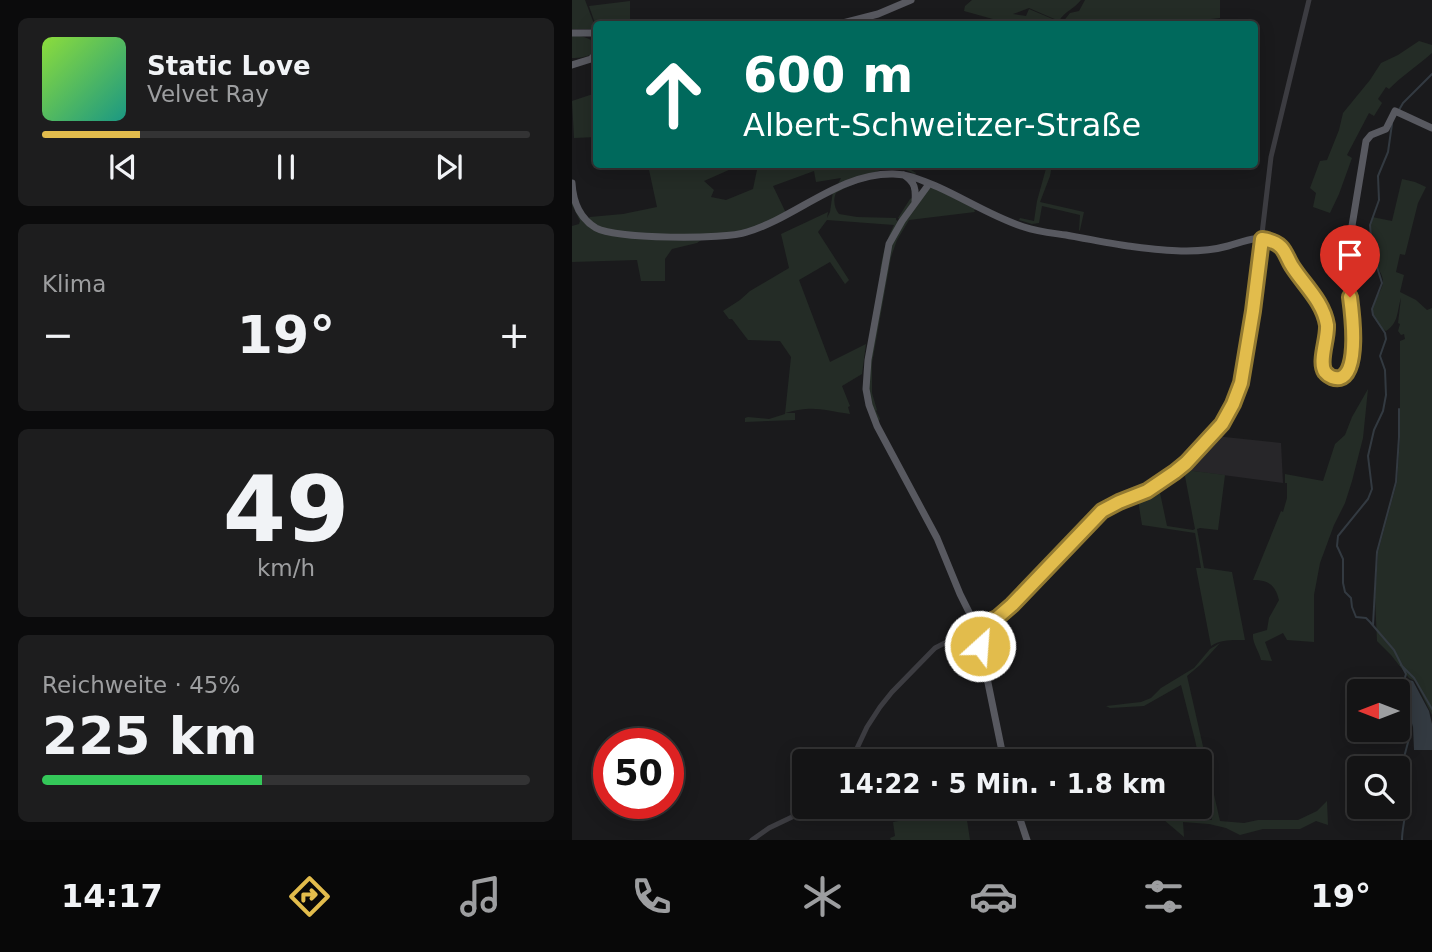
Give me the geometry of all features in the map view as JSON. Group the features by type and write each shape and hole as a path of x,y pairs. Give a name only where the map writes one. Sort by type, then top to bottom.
{"main road":[{"path":"851,21 878,14 911,0"},
{"path":"572,33 593,33"},
{"path":"587,33 593,39"},
{"path":"572,63 593,57"},
{"path":"572,183 580,213 591,224 614,234 708,237 746,233 862,178 902,174 927,182 1022,227 1079,238 1184,252 1219,248 1251,239 1272,241 1282,248 1325,317 1327,339 1323,368 1334,378 1341,377 1350,367 1353,317 1347,256 1365,144 1370,136 1386,129 1394,111 1432,128"},
{"path":"902,174 910,179 915,187 915,202"},
{"path":"927,182 896,229 887,253 866,372 867,397 877,426 937,537 975,628 1001,749"},
{"path":"975,628 984,630 984,624"},
{"path":"1020,819 1027,840"}],"street":[{"path":"984,624 997,618 1012,605 1102,511 1147,491 1186,463 1217,429 1237,395 1248,347 1271,157 1309,0"},
{"path":"857,749 871,720 892,692 935,648 975,628"},
{"path":"752,840 764,830 792,817"}],"shaded area":[{"path":"572,0 585,0 593,21 593,29 572,29"},
{"path":"972,0 1081,0 1059,21 1029,8 1013,14 1026,16 1029,9 1057,21 1000,21 964,11 965,6"},
{"path":"1085,0 1220,0 1220,18 1194,21 1064,21 1070,13 1079,11"},
{"path":"630,1 630,21 594,21 589,6"},
{"path":"572,35 593,42 593,53 572,58"},
{"path":"1419,41 1432,45 1432,53 1389,89 1386,87 1378,99 1382,103 1374,116 1369,113 1347,155 1352,158 1330,213 1313,207 1316,193 1310,188 1320,161 1327,160 1343,113 1381,63"},
{"path":"593,94 593,137 574,138 572,101"},
{"path":"649,168 733,168 704,181 714,190 711,197 726,200 753,189 757,168 889,168 838,184 841,178 816,182 814,171 773,186 786,213 774,221 746,231 711,233 697,243 672,249 665,259 665,281 641,281 637,260 572,262 572,226 580,221 572,205 572,197 581,217 597,231 604,228 601,229 588,219 590,217 657,207"},
{"path":"1046,168 1051,168 1040,202 1084,212 1080,230 1080,215 1042,206 1039,223 1019,220 1034,221"},
{"path":"898,176 911,182 914,201 900,219 898,218 912,198 911,187 901,178 885,177"},
{"path":"882,177 843,189 836,193 834,201 839,214 896,218 900,222 882,271 884,253 894,225 827,220 818,232 849,280 845,284 830,262 799,280 830,362 866,344 862,374 842,386 850,406 850,414 811,409 785,413 791,357 780,341 748,340 723,311 789,268 781,234 828,212 827,218 833,191 868,178"},
{"path":"1402,179 1426,187 1418,203 1405,255 1400,254 1396,272 1404,275 1400,292 1416,300 1427,310 1432,308 1432,715 1415,681 1409,678 1377,641 1375,598 1378,552 1397,482 1400,341 1405,339 1404,334 1401,335 1398,331 1401,298 1395,320 1386,331 1378,324 1373,314 1373,306 1383,282 1370,239 1372,217 1392,221"},
{"path":"932,187 977,210 909,220 897,240 891,257 872,363 872,393 880,419 878,421 872,409 867,384 890,245 926,190"},
{"path":"1368,389 1363,438 1352,481 1320,563 1314,595 1314,642 1287,640 1283,633 1265,642 1272,661 1261,660 1253,634 1267,630 1269,618 1279,600 1270,584 1253,580 1281,511 1283,512 1287,498 1285,474 1323,481 1335,444 1345,435"},
{"path":"785,413 795,413 795,420 745,422 748,417 769,419"},
{"path":"1215,436 1281,443 1283,483 1185,470 1184,465"},
{"path":"1184,465 1186,470 1225,475 1218,530 1197,529 1204,568 1232,572 1245,640 1223,641 1211,646 1196,568 1201,568 1195,533 1142,525 1138,500 1103,516 1077,543 1072,544 1104,511 1141,495","holes":["1184,471 1195,529 1193,530 1167,526 1159,488"]},
{"path":"1220,643 1187,676 1204,749 1197,749 1181,685 1144,706 1106,706 1141,702 1151,698 1161,688 1194,668 1210,649"},
{"path":"1410,680 1413,681 1429,711 1432,750 1414,750 1410,716"},
{"path":"1212,786 1220,821 1244,823 1258,820 1298,820 1317,811 1327,801 1328,825 1316,821 1300,829 1263,829 1240,835 1209,824 1183,822 1184,837 1163,819 1212,820"},
{"path":"910,819 967,819 970,840 891,840 890,838 895,836 893,822"}],"waterway":[{"path":"1399,110 1432,74"},
{"path":"1392,124 1388,152 1378,176 1379,200 1370,225 1372,251 1382,283 1372,309 1386,339 1380,356 1385,370 1386,395 1368,456 1372,489 1368,499 1338,536 1337,546 1343,559 1345,592 1351,598 1356,617 1366,618 1370,622 1394,650 1406,674 1402,697 1411,731 1404,756"},
{"path":"1373,625 1377,552 1396,482 1399,409"},
{"path":"1401,665 1414,678 1432,709"},
{"path":"1402,840 1404,819"}],"route":[{"path":"980,646 978,634 984,630 984,624 997,618 1012,605 1102,511 1147,491 1175,472 1222,424 1241,383 1262,239 1272,241 1282,248 1319,304 1327,328 1322,360 1324,371 1334,378 1346,373 1351,362 1353,317 1350,297"}]}
